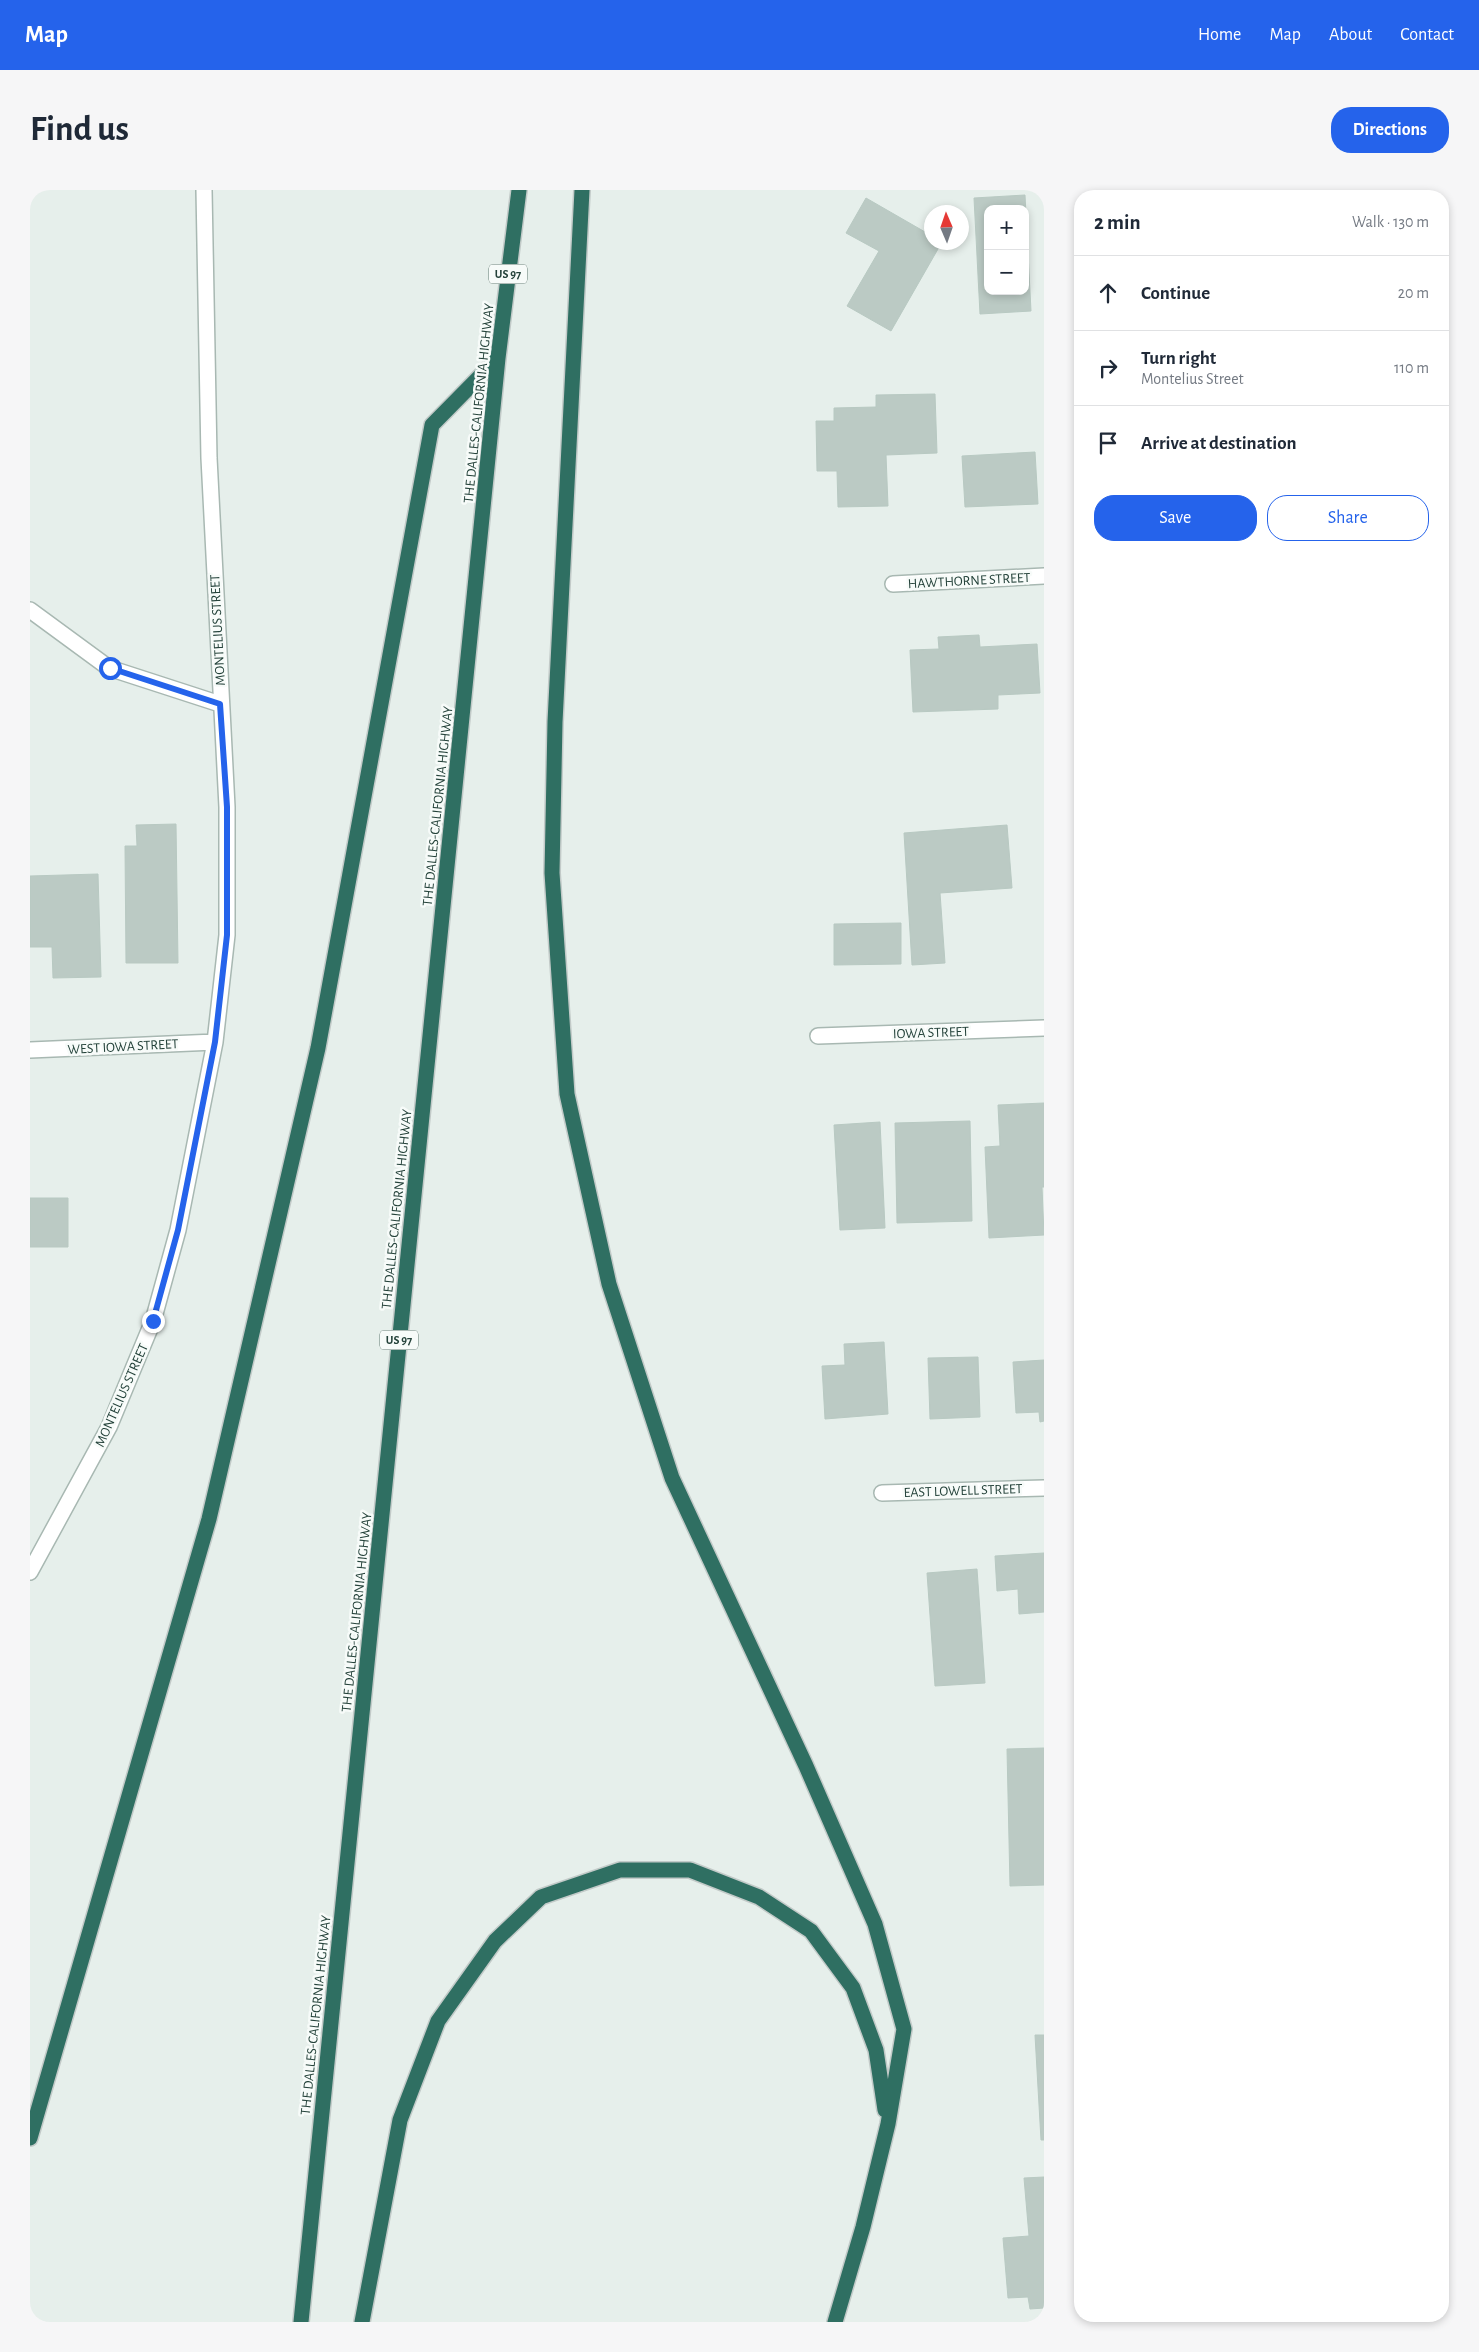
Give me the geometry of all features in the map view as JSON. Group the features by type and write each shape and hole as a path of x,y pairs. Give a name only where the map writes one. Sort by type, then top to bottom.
{"highway":[{"name":"THE DALLES-CALIFORNIA HIGHWAY","path":"301,2322 498,358 518,190"},
{"path":"582,190 554,722 552,873 568,1094 609,1284 672,1478 806,1766 876,1924 904,2028 888,2124 863,2227 835,2322"},
{"path":"30,2138 209,1518 318,1048 432,425 498,358"},
{"path":"362,2322 400,2120 438,2021 495,1941 541,1897 620,1870 690,1870 766,1902 811,1931 853,1988 876,2050 888,2124"}],"street":[{"name":"MONTELIUS STREET","path":"30,1572 109,1427 153,1321 178,1230 215,1042 227,935 227,807 220,704 209,458 204,190"},
{"name":"HAWTHORNE STREET","path":"894,584 1044,576"},
{"path":"30,610 110,668 220,704"},
{"name":"IOWA STREET","path":"818,1036 1044,1028"},
{"name":"WEST IOWA STREET","path":"30,1050 215,1042"},
{"name":"EAST LOWELL STREET","path":"882,1493 1044,1488"}],"building":[{"path":"1025,195 1026,205 984,205 984,295 1029,295 1029,272 1031,311 980,314 974,198"},
{"path":"866,198 924,231 924,250 937,250 891,331 847,306 879,251 846,233"},
{"path":"935,394 937,453 886,455 888,506 838,507 837,471 817,471 816,421 834,421 834,408 876,407 876,395"},
{"path":"1035,452 1038,504 965,507 962,456"},
{"path":"979,635 980,647 1037,644 1040,693 998,695 998,709 913,712 910,650 939,649 938,637"},
{"path":"176,824 178,963 126,963 125,846 137,846 136,825"},
{"path":"1007,825 1012,888 940,893 945,963 912,965 904,833"},
{"path":"98,874 101,977 53,978 52,947 30,947 30,876"},
{"path":"901,923 901,964 834,965 834,924"},
{"path":"1044,1103 1044,1187 1042,1187 1044,1235 989,1238 985,1147 1000,1146 998,1105"},
{"path":"970,1121 972,1221 897,1223 895,1123"},
{"path":"880,1122 885,1228 840,1230 834,1125"},
{"path":"30,1198 68,1198 68,1247 30,1247"},
{"path":"884,1342 888,1414 825,1419 822,1366 845,1365 844,1344"},
{"path":"978,1357 980,1417 930,1419 928,1358"},
{"path":"1044,1360 1044,1421 1040,1422 1039,1412 1016,1413 1013,1362"},
{"path":"1044,1553 1044,1612 1019,1614 1018,1589 997,1591 995,1556"},
{"path":"977,1569 985,1683 935,1686 927,1573"},
{"path":"1044,1748 1044,1885 1010,1886 1007,1749"},
{"path":"1035,2035 1044,2035 1044,2140 1041,2140"},
{"path":"1044,2177 1044,2308 1030,2309 1028,2297 1008,2298 1003,2238 1029,2236 1024,2178"}],"route":[{"path":"110,668 220,704 227,807 227,935 215,1042 178,1230 153,1321"}]}
